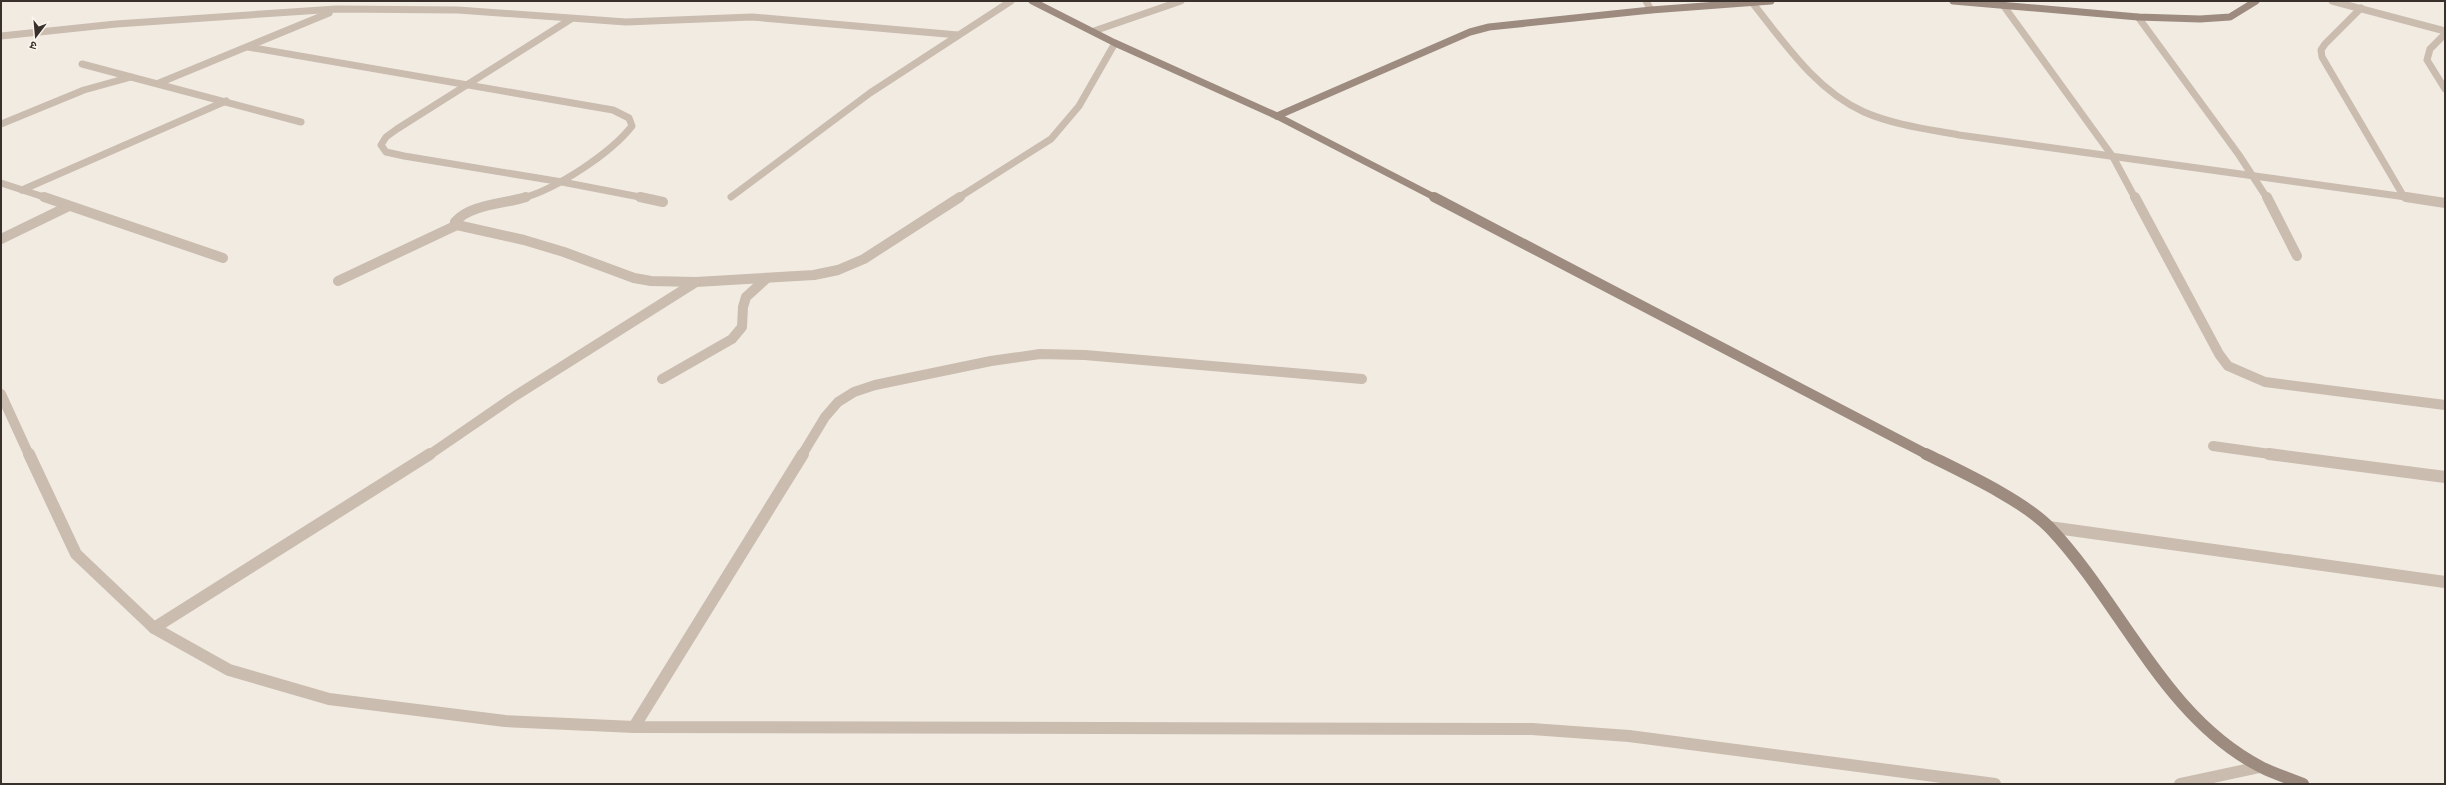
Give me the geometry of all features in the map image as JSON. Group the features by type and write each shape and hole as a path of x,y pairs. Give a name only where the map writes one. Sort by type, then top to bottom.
{"street":[{"path":"731,197 870,93 1011,1"},
{"path":"1032,1 1094,31 1115,43 1277,116 1985,484 2049,527 2192,715 2222,742 2260,767 2303,784"},
{"path":"1094,31 1181,1"},
{"path":"1646,1 1651,10"},
{"path":"1277,116 1470,32 1514,23 1639,11 1771,1"},
{"path":"1953,1 2138,17 2219,19 2240,12 2256,1"},
{"path":"2332,1 2445,33 2427,51 2426,56 2428,66 2445,89"},
{"path":"1752,2 1808,70 1847,103 1870,113 1927,129 2113,157 2445,203"},
{"path":"2003,5 2113,157 2159,246 2219,354 2228,366 2243,374 2265,382 2293,387 2366,394 2445,405"},
{"path":"2361,8 2325,44 2321,50 2322,57 2404,197"},
{"path":"1,36 116,24 336,9 458,10 571,19 632,22 752,17 958,35"},
{"path":"159,83 248,48 336,9"},
{"path":"2138,17 2172,67 2199,98 2254,177 2297,256"},
{"path":"571,19 397,129 386,137 381,145 386,152 404,156 562,182 663,202"},
{"path":"338,281 457,225 564,252 634,278 668,283 814,275 838,270 864,259 974,187 1051,140 1062,129 1094,83 1115,43"},
{"path":"248,48 613,110 629,118 632,126 624,136 562,182 526,198 464,214 457,218 455,222 457,225"},
{"path":"82,64 159,83 302,122"},
{"path":"1,124 84,90 133,77"},
{"path":"22,190 226,101"},
{"path":"1,183 223,258"},
{"path":"1,239 69,206"},
{"path":"662,379 732,339 741,331 744,324 743,302 746,296 767,278"},
{"path":"154,628 400,474 515,396 696,282"},
{"path":"634,727 774,502 824,417 838,402 854,392 876,385 991,361 1040,354 1085,355 1362,379"},
{"path":"1,394 76,554 154,628 229,670 329,699 505,721 634,727 1532,729 1629,736 1995,784"},
{"path":"2213,446 2445,477"},
{"path":"2049,527 2445,582"},
{"path":"2180,784 2260,767"}]}
